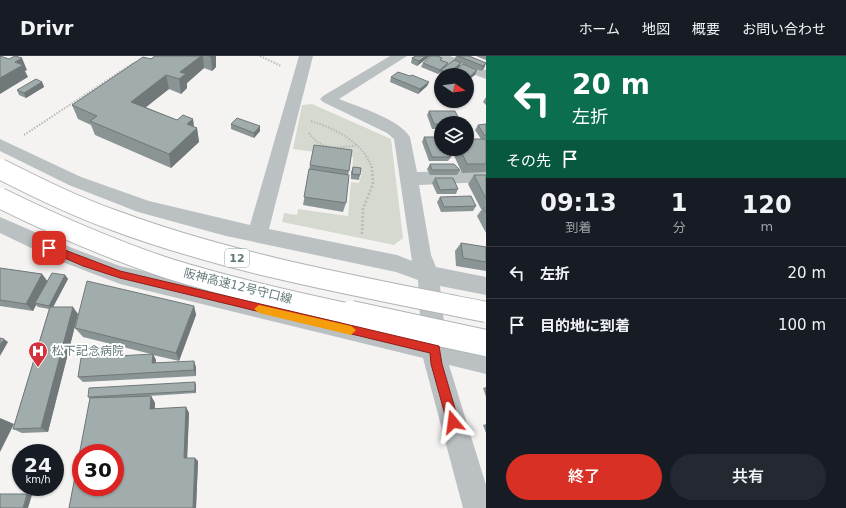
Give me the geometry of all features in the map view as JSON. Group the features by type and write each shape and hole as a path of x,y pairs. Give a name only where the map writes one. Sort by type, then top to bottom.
{"highway":[{"name":"12","path":"0,169 63,201 120,223 184,244 255,263 486,312"},
{"name":"阪神高速12号守口線","path":"0,198 43,220 102,245 171,269 244,289 486,343"}],"street":[{"path":"258,234 306,56"},
{"path":"400,56 328,99 393,129 402,137 410,179 421,255 428,274 436,364 478,508"},
{"path":"438,56 486,75"},
{"path":"0,144 75,181 145,207 179,217 397,264 428,274 486,286"},
{"path":"410,179 486,176"},
{"path":"0,224 43,245 120,275 486,362"}],"path":[{"path":"21,137 140,59"},
{"path":"290,115 330,126 358,145 374,172 371,192 361,217 362,238"},
{"path":"312,121 309,133 313,141 320,145 339,148 358,145"}],"shaded area":[{"path":"312,104 391,139 403,238 394,245 282,222 284,213 297,215 298,209 348,216 351,182 359,183 362,172 352,171 353,157 293,149 302,105"}],"building":[{"path":"0,56 9,59 15,56 22,58 15,62 23,65 0,78"},
{"path":"155,56 201,56 180,72 186,74 179,79 166,75 131,102 177,120 183,115 193,119 187,124 197,128 169,154 90,121 97,116 72,105 143,57 151,59"},
{"path":"416,56 426,56 419,61 412,58"},
{"path":"431,56 437,56 442,58 440,60 448,63 442,68 435,68 423,63"},
{"path":"458,56 469,56 486,63 483,66"},
{"path":"454,60 461,63 454,68 444,68"},
{"path":"463,64 472,68 458,68"},
{"path":"398,72 410,76 412,75 429,82 420,89 391,77"},
{"path":"36,79 42,82 24,93 17,90"},
{"path":"429,111 455,111 458,116 434,116 434,124"},
{"path":"237,118 260,126 254,133 231,124"},
{"path":"486,124 486,136 485,136 478,125"},
{"path":"424,137 434,137 434,156 451,157 432,157"},
{"path":"474,139 485,139 486,164 467,164 463,156 474,156"},
{"path":"314,145 352,150 349,171 310,165"},
{"path":"430,164 454,164 460,170 432,170"},
{"path":"353,167 361,168 360,175 352,174"},
{"path":"309,169 349,175 346,203 304,197"},
{"path":"474,175 486,175 486,199"},
{"path":"435,178 453,178 458,189 440,190"},
{"path":"471,196 476,206 444,207 440,197"},
{"path":"461,243 486,247 486,262 463,258"},
{"path":"0,268 42,274 26,304 0,300"},
{"path":"52,273 65,275 49,306 35,303"},
{"path":"87,281 194,306 176,353 75,328"},
{"path":"50,307 73,307 41,428 13,429"},
{"path":"0,338 4,339 0,345"},
{"path":"153,354 152,363 194,361 194,370 78,377 81,358"},
{"path":"195,382 195,391 88,397 89,388"},
{"path":"151,396 150,409 186,407 184,458 195,458 193,508 69,508 72,492 72,496 124,496 124,444 81,444 90,398"},
{"path":"0,494 26,496 23,508 0,508"}],"slow traffic":[{"path":"259,309 351,330"}],"place":[{"name":"松下記念病院","path":"38,368"}],"route":[{"path":"49,248 120,275 270,312 435,350 436,364 453,422"}]}
